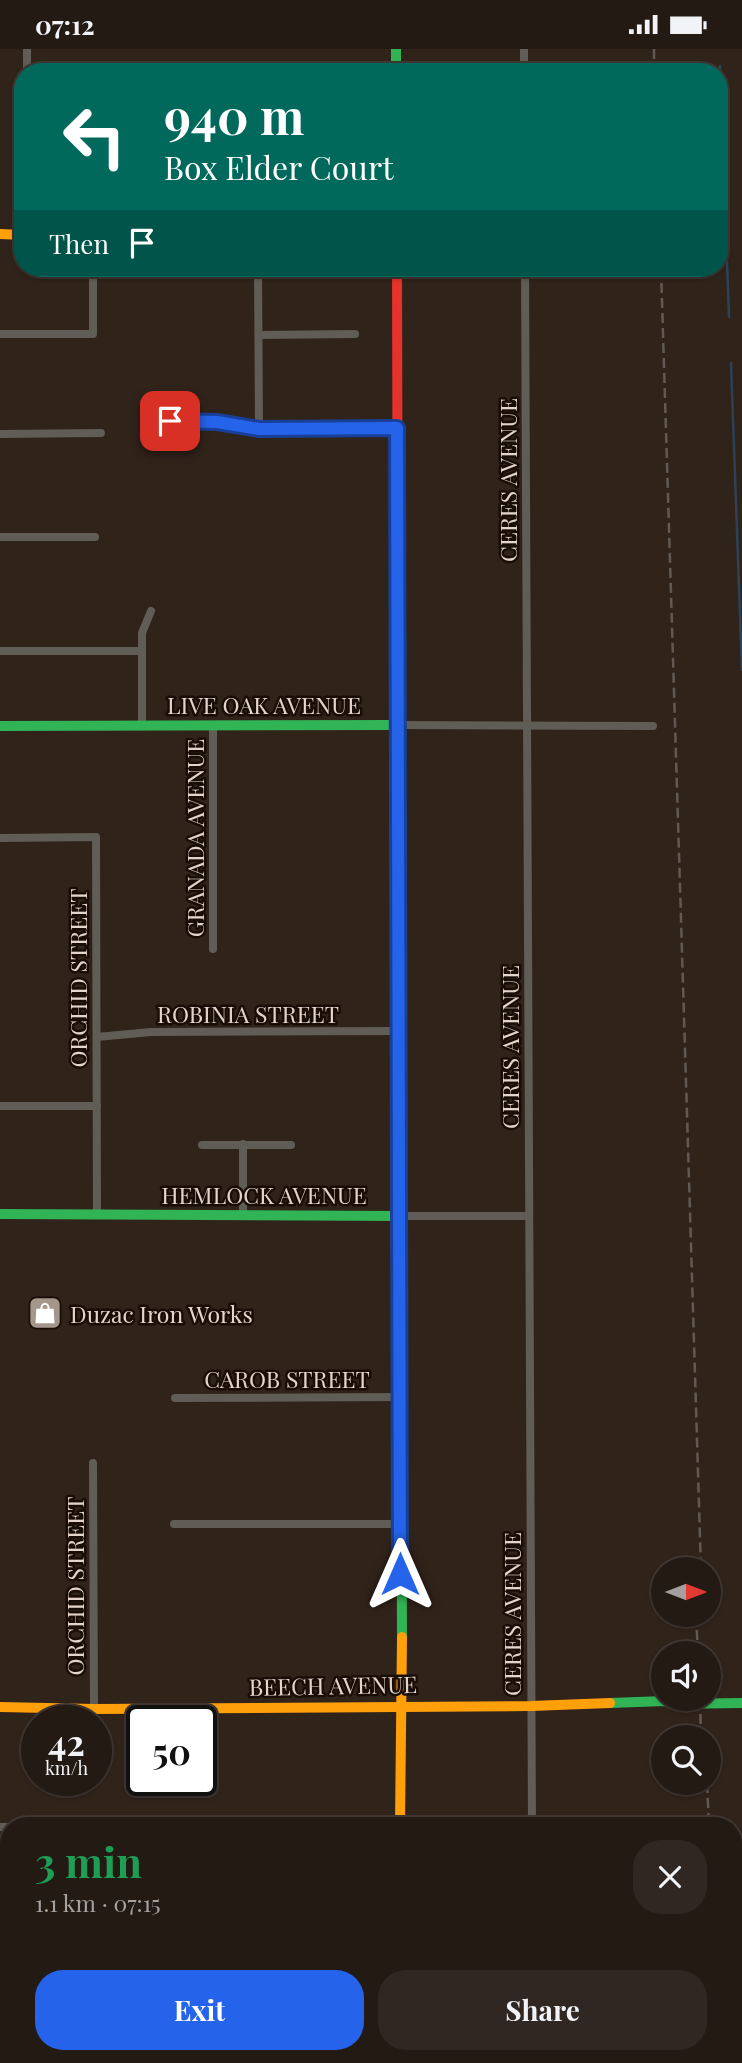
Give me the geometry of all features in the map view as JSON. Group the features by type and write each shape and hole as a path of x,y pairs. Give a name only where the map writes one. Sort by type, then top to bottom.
{"main road":[{"path":"397,277 400,1817"},
{"name":"LIVE OAK AVENUE","path":"0,726 398,725"},
{"name":"HEMLOCK AVENUE","path":"0,1215 399,1216"},
{"name":"BEECH AVENUE","path":"721,1699 742,1700"},
{"name":"BEECH AVENUE","path":"721,1701 742,1700"},
{"name":"BEECH AVENUE","path":"112,1709 531,1706 651,1701"},
{"name":"BEECH AVENUE","path":"0,1707 21,1707"}],"street":[{"path":"0,334 93,334 93,277"},
{"path":"258,277 259,429"},
{"name":"CERES AVENUE","path":"525,277 532,1817"},
{"path":"258,335 355,334"},
{"path":"170,421 217,422 259,429 397,428"},
{"path":"0,433 101,433"},
{"path":"0,537 95,537"},
{"path":"142,725 142,633 151,611"},
{"path":"0,651 142,651"},
{"name":"LIVE OAK AVENUE","path":"398,725 653,726"},
{"name":"GRANADA AVENUE","path":"213,726 213,949"},
{"name":"ORCHID STREET","path":"0,838 96,837 97,1215"},
{"name":"ROBINIA STREET","path":"97,1037 151,1032 398,1031"},
{"path":"0,1106 97,1107"},
{"path":"243,1144 243,1215"},
{"path":"202,1145 292,1145"},
{"name":"HEMLOCK AVENUE","path":"399,1216 529,1216"},
{"name":"CAROB STREET","path":"175,1398 400,1397"},
{"name":"ORCHID STREET","path":"93,1463 94,1705"},
{"path":"174,1524 400,1524"}],"waterway":[{"path":"728,277 729,317"},
{"path":"731,363 742,670"}],"railway":[{"path":"654,49 654,63"},
{"path":"661,277 701,1557"},
{"path":"697,1627 697,1641"},
{"path":"700,1711 701,1725"},
{"path":"708,1795 709,1817"}],"traffic: fast":[{"path":"396,49 396,63"},
{"path":"0,726 398,725"},
{"path":"400,1141 402,1637"},
{"path":"0,1214 399,1216"},
{"path":"610,1703 742,1703"}],"traffic: slow":[{"path":"0,234 14,235"},
{"path":"398,686 400,1141"},
{"path":"400,1817 402,1637"},
{"path":"0,1707 94,1709 610,1703"}],"traffic: jam":[{"path":"397,277 398,686"}],"place":[{"name":"Duzac Iron Works","path":"45,1313"}],"route":[{"path":"170,421 217,422 259,429 397,428 400,1574"}]}
